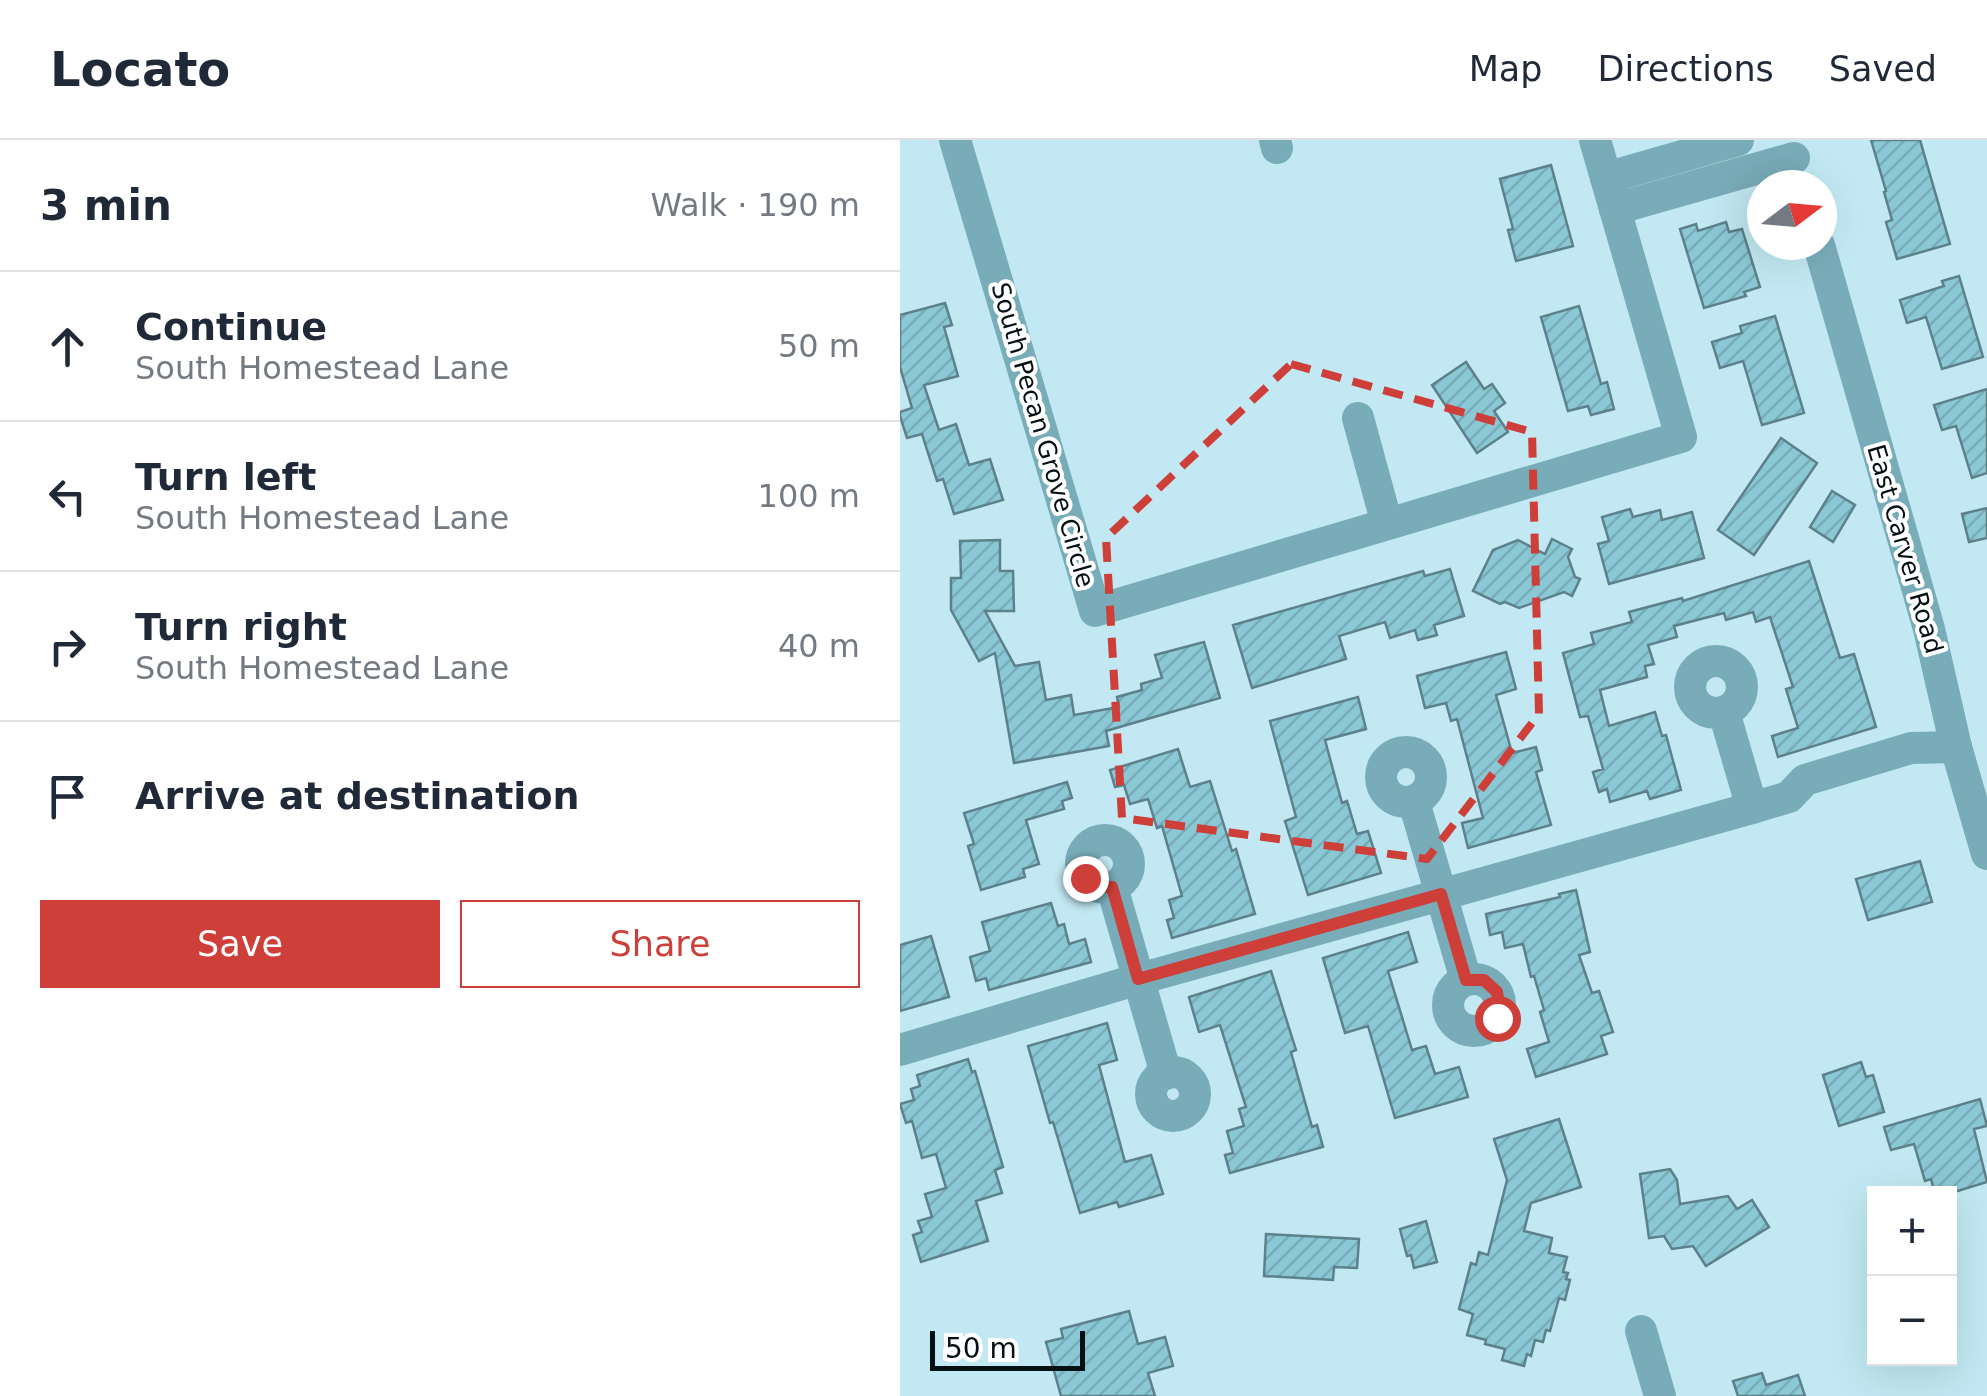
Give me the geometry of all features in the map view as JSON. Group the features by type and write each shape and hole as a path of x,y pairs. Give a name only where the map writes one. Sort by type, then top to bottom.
{"street":[{"name":"South Pecan Grove Circle","path":"955,140 1095,611 1681,436 1595,140"},
{"path":"1702,168 1738,140"},
{"path":"1610,194 1702,168 1795,161"},
{"name":"East Carver Road","path":"1823,260 1930,629 1956,747 1987,854"},
{"path":"1358,418 1387,524"},
{"path":"1724,712 1752,808"},
{"path":"900,1050 1138,979 1752,808 1789,796 1805,780 1911,748 1956,747"},
{"path":"1414,802 1466,980"},
{"path":"1112,887 1166,1074"},
{"path":"1641,1331 1660,1396"}],"highlighted area":[{"path":"1291,364 1532,432 1539,714 1427,859 1122,818 1106,538"}],"building":[{"path":"1871,140 1920,140 1950,244 1897,259 1886,222 1892,220 1886,191"},
{"path":"1551,165 1573,246 1516,261 1508,230 1513,229 1500,179"},
{"path":"1726,222 1729,232 1742,229 1747,260 1752,260 1760,287 1744,292 1746,296 1704,308 1680,229 1696,224 1698,231"},
{"path":"1959,276 1983,357 1942,369 1926,317 1907,323 1900,300 1944,286 1942,281"},
{"path":"945,303 952,325 944,327 958,376 924,385 939,430 956,424 969,465 990,459 1003,500 954,514 943,479 937,481 922,434 907,438 900,416 900,412 912,408 900,367 900,315"},
{"path":"1579,306 1601,384 1607,382 1614,409 1591,415 1588,406 1568,411 1541,317"},
{"path":"1775,316 1804,413 1762,425 1743,361 1720,368 1712,342 1742,333 1740,326"},
{"path":"1466,362 1484,389 1492,384 1505,403 1494,411 1508,432 1477,453 1432,385"},
{"path":"1987,389 1987,473 1972,478 1956,426 1942,430 1934,405"},
{"path":"1781,438 1817,463 1754,555 1718,530"},
{"path":"1832,491 1855,505 1833,542 1810,527"},
{"path":"1987,508 1987,538 1969,542 1962,514"},
{"path":"1630,509 1633,517 1660,510 1662,520 1692,512 1704,558 1609,584 1598,544 1609,541 1602,517"},
{"path":"1552,539 1572,549 1568,557 1575,577 1580,579 1572,596 1564,592 1519,608 1473,591 1493,550 1518,540 1545,554"},
{"path":"1000,540 1000,571 1013,571 1014,611 985,611 1015,666 1039,662 1046,700 1071,695 1074,715 1119,707 1117,697 1142,690 1141,684 1162,678 1155,655 1204,642 1220,698 1106,731 1109,746 1014,763 995,653 979,661 951,610 951,578 961,578 960,541"},
{"path":"1809,561 1840,658 1854,654 1876,727 1778,757 1772,736 1798,728 1786,689 1793,687 1770,617 1756,622 1753,612 1726,620 1724,613 1674,626 1677,637 1648,645 1654,664 1645,666 1647,677 1600,690 1609,726 1655,712 1662,736 1666,735 1681,790 1650,799 1647,791 1610,802 1607,789 1599,792 1593,772 1603,769 1588,716 1580,717 1563,653 1594,644 1591,633 1632,622 1629,612 1682,598 1683,601"},
{"path":"1450,569 1464,616 1434,625 1437,635 1418,640 1415,630 1390,638 1385,622 1339,636 1346,659 1252,688 1233,625 1423,571 1425,576"},
{"path":"1506,652 1516,689 1496,695 1512,753 1536,747 1542,770 1536,772 1551,825 1468,848 1462,823 1483,818 1457,719 1451,721 1446,703 1425,708 1417,676"},
{"path":"1358,697 1366,729 1325,740 1342,803 1347,801 1357,834 1368,831 1381,873 1308,895 1285,821 1296,817 1270,721"},
{"path":"1178,749 1190,787 1210,781 1255,914 1172,938 1167,920 1174,918 1169,900 1182,896 1162,826 1157,828 1148,799 1130,804 1124,785 1115,787 1110,770"},
{"path":"1067,782 1072,798 1062,801 1064,809 1026,820 1039,864 1023,869 1025,877 981,890 968,846 974,844 964,813"},
{"path":"1920,861 1932,902 1868,920 1856,879"},
{"path":"1576,890 1590,952 1579,955 1592,993 1599,991 1613,1032 1601,1036 1607,1054 1536,1077 1527,1049 1549,1042 1534,976 1531,977 1523,944 1505,948 1502,932 1490,935 1486,914"},
{"path":"1051,903 1058,926 1064,924 1069,944 1085,939 1091,962 989,990 986,978 976,981 970,957 990,951 982,922"},
{"path":"1408,932 1417,962 1388,971 1412,1050 1426,1046 1435,1074 1459,1067 1468,1097 1395,1118 1368,1026 1345,1033 1323,958"},
{"path":"931,936 949,997 900,1011 900,945"},
{"path":"1271,971 1296,1050 1291,1052 1312,1127 1317,1125 1323,1147 1230,1173 1225,1155 1233,1153 1227,1131 1244,1126 1239,1109 1246,1107 1220,1025 1199,1032 1189,997"},
{"path":"1107,1023 1117,1060 1099,1065 1125,1162 1151,1155 1163,1194 1080,1213 1028,1046"},
{"path":"968,1059 1003,1167 995,1170 1002,1193 976,1201 988,1241 921,1262 913,1235 922,1232 918,1221 932,1217 925,1194 946,1188 936,1154 922,1158 912,1121 906,1123 900,1104 914,1100 911,1089 920,1086 917,1075"},
{"path":"1861,1062 1866,1077 1873,1075 1884,1112 1839,1126 1823,1075"},
{"path":"1980,1099 1987,1126 1974,1129 1987,1182 1957,1191 1957,1186 1933,1186 1931,1179 1925,1181 1914,1144 1891,1150 1884,1127"},
{"path":"1559,1119 1581,1187 1531,1203 1524,1231 1552,1238 1549,1253 1567,1257 1563,1272 1568,1273 1566,1279 1570,1280 1565,1300 1559,1298 1550,1331 1546,1330 1543,1342 1535,1340 1524,1366 1502,1360 1505,1349 1467,1335 1473,1314 1459,1309 1471,1263 1476,1265 1479,1252 1488,1255 1507,1180 1494,1139"},
{"path":"1670,1169 1677,1180 1680,1204 1728,1196 1737,1209 1752,1200 1769,1227 1706,1266 1693,1246 1672,1249 1664,1236 1649,1238 1640,1174"},
{"path":"1426,1221 1437,1262 1414,1268 1400,1229"},
{"path":"1266,1234 1359,1239 1357,1268 1334,1267 1333,1280 1264,1276"},
{"path":"1129,1311 1138,1344 1165,1337 1173,1366 1148,1373 1155,1396 1061,1396 1046,1342 1063,1338 1061,1329"},
{"path":"1762,1373 1766,1385 1798,1375 1805,1396 1738,1396 1733,1381"}],"route":[{"path":"1085,878 1097,887 1112,887 1138,979 1441,894 1466,980 1475,978 1492,985 1500,1000 1497,1018"}]}
